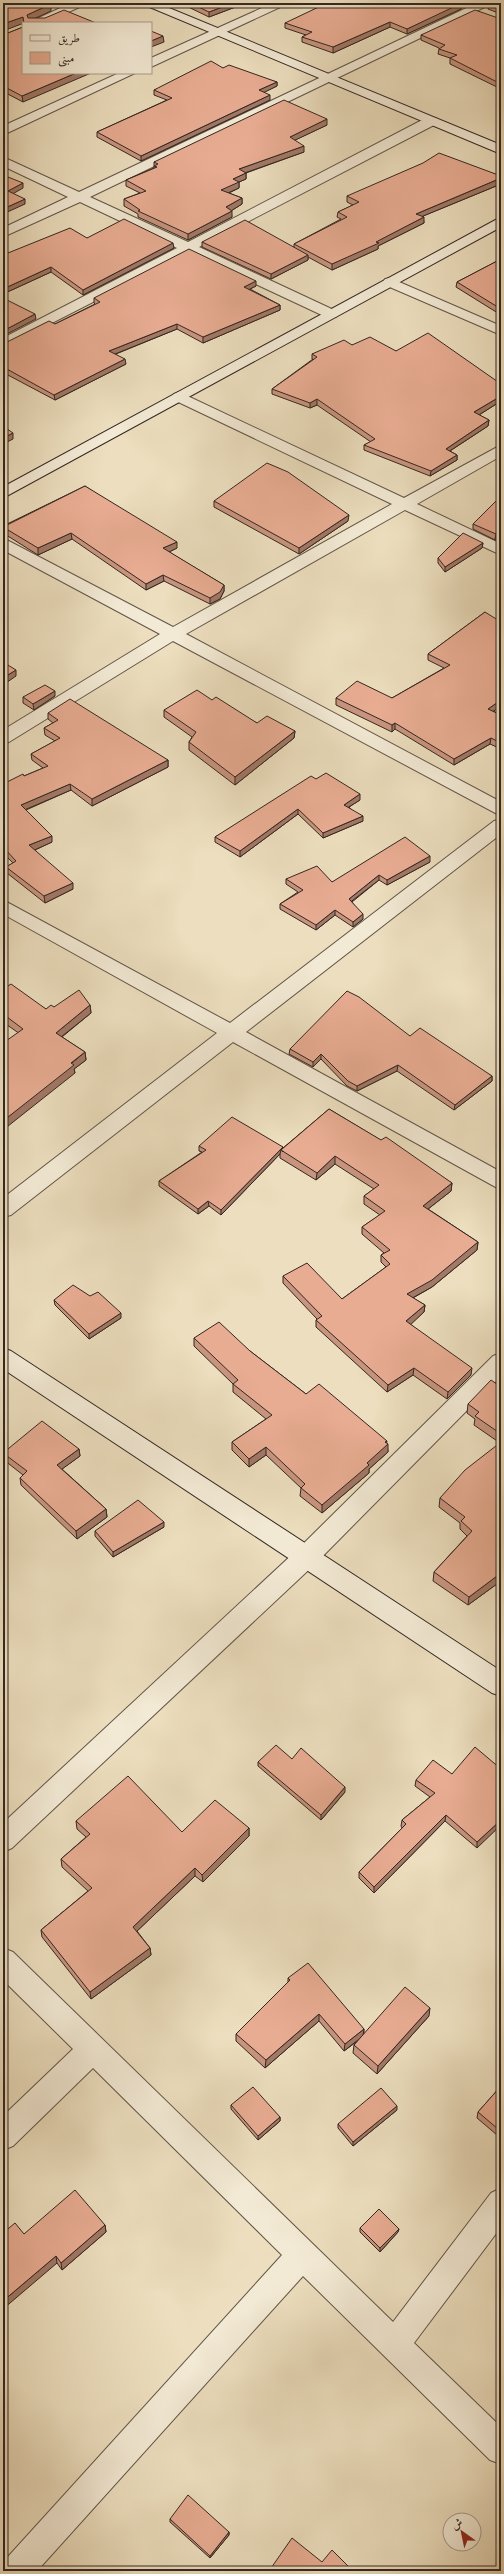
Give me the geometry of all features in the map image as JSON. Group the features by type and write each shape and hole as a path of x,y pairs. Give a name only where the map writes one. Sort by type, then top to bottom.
{"street":[{"path":"36,22 82,3"},
{"path":"146,3 501,150"},
{"path":"152,63 283,3"},
{"path":"461,3 475,9"},
{"path":"3,233 475,9 488,8"},
{"path":"3,130 127,74"},
{"path":"3,344 430,121"},
{"path":"3,161 331,314"},
{"path":"5,490 179,397 501,221"},
{"path":"390,282 501,331"},
{"path":"179,397 501,550"},
{"path":"3,738 173,634 406,505 501,450"},
{"path":"3,543 501,810"},
{"path":"3,1209 501,826"},
{"path":"3,906 501,1182"},
{"path":"3,1358 501,1685"},
{"path":"3,1840 306,1557 501,1362"},
{"path":"3,1961 501,2449"},
{"path":"3,2136 93,2049"},
{"path":"394,2344 501,2203"},
{"path":"16,2571 303,2254"}],"building":[{"path":"3,3 51,4 27,15 28,18 45,18 64,10 94,22 24,22 23,17 3,24"},
{"path":"190,3 233,3 209,12"},
{"path":"327,3 462,3 407,29 390,22 333,47 302,37 312,32 285,23"},
{"path":"488,3 501,3 501,8"},
{"path":"475,10 501,19 501,84 450,58 457,55 439,49 445,45 421,35"},
{"path":"22,27 22,74 74,74 22,96 3,86 3,35"},
{"path":"152,31 163,36 152,41"},
{"path":"211,61 223,68 229,65 277,82 259,90 270,95 141,156 97,132 172,98 154,90"},
{"path":"284,100 327,119 290,137 304,146 239,169 246,173 233,179 239,182 221,190 242,198 226,207 232,211 188,234 138,211 140,210 124,199 146,191 126,180 157,167 154,166 158,164 154,162"},
{"path":"439,153 501,176 501,178 416,214 424,217 376,242 379,243 332,264 294,244 347,217 338,212 359,202 347,196 423,163"},
{"path":"3,175 23,183 8,191 25,199 3,209"},
{"path":"124,219 173,243 83,290 51,267 3,289 3,255 70,228 87,238"},
{"path":"245,220 308,255 271,274 202,242"},
{"path":"189,249 256,281 244,287 280,305 203,337 177,324 109,351 125,359 54,395 5,368 3,365 3,344 49,321 55,324 100,302 94,298"},
{"path":"501,259 501,309 457,282"},
{"path":"3,298 35,314 3,331"},
{"path":"428,333 501,384 501,396 474,412 489,420 446,449 457,455 431,471 364,445 375,439 317,399 310,403 272,389 317,357 312,354 344,340 352,345 370,337 396,351"},
{"path":"3,426 13,433 3,438"},
{"path":"267,463 288,472 349,515 299,548 214,501"},
{"path":"85,486 177,542 163,548 224,585 220,592 210,598 163,575 146,584 71,533 38,548 3,527"},
{"path":"501,496 501,531 496,534 473,524"},
{"path":"463,533 483,543 445,567 438,558"},
{"path":"485,612 501,622 501,700 488,709 501,715 501,743 491,738 454,759 395,723 392,725 336,698 357,681 392,698 450,665 428,654"},
{"path":"3,662 16,670 3,678"},
{"path":"45,685 55,691 33,704 23,697"},
{"path":"197,690 212,700 216,697 257,723 267,716 295,731 235,777 189,742 196,732 164,710"},
{"path":"70,699 168,760 92,799 70,784 21,805 52,836 29,845 73,883 44,896 6,867 16,861 3,847 3,784 23,774 24,776 48,766 31,754 60,738 44,728 58,720 48,713"},
{"path":"326,773 360,794 344,805 363,816 323,833 298,809 240,851 215,837 311,776 316,779"},
{"path":"405,837 430,856 387,880 379,875 349,899 363,914 353,922 335,910 316,925 280,904 303,890 286,879 317,866 332,882"},
{"path":"11,984 46,1009 51,1005 54,1007 79,990 90,1005 56,1033 85,1052 71,1063 74,1065 3,1121 3,1043 23,1029 3,1014 3,989"},
{"path":"347,991 359,997 410,1036 420,1028 492,1076 455,1105 398,1065 357,1086 348,1081 321,1054 313,1062 290,1049"},
{"path":"329,1109 381,1140 386,1137 452,1183 423,1206 478,1242 432,1280 407,1294 425,1305 406,1321 472,1368 448,1392 414,1368 388,1385 316,1320 322,1316 283,1276 307,1263 342,1299 390,1264 381,1255 390,1250 362,1227 385,1211 364,1196 379,1185 335,1156 317,1173 281,1150"},
{"path":"232,1117 283,1147 221,1210 208,1201 198,1209 159,1181 206,1150 199,1146"},
{"path":"73,1285 90,1296 98,1292 121,1313 89,1334 54,1300"},
{"path":"219,1322 250,1351 306,1394 319,1384 387,1441 385,1442 388,1444 367,1463 369,1465 322,1505 301,1488 305,1484 266,1447 249,1459 232,1442 272,1415 233,1384 238,1380 194,1338"},
{"path":"491,1380 501,1387 501,1434 475,1416 479,1412 468,1404"},
{"path":"42,1421 79,1449 57,1465 106,1509 76,1531 20,1478 27,1471 3,1453"},
{"path":"501,1442 501,1573 469,1597 434,1572 472,1531 461,1521 465,1517 440,1498 465,1470"},
{"path":"138,1500 164,1522 113,1552 95,1531"},
{"path":"276,1745 292,1759 301,1748 345,1787 321,1815 258,1762"},
{"path":"475,1747 501,1769 501,1820 477,1842 446,1815 374,1887 359,1872 406,1824 402,1820 435,1793 416,1780 433,1760 452,1774"},
{"path":"128,1776 182,1832 215,1800 249,1828 202,1875 195,1868 133,1927 150,1948 90,1992 41,1930 92,1888 61,1859 90,1834 76,1821"},
{"path":"308,1963 364,2029 345,2044 319,2014 266,2060 236,2034 290,1980 288,1978"},
{"path":"405,1987 430,2008 378,2066 354,2045"},
{"path":"501,2086 501,2126 498,2129 478,2112"},
{"path":"253,2087 280,2117 258,2136 231,2105"},
{"path":"381,2088 397,2106 353,2142 338,2124"},
{"path":"75,2190 105,2225 61,2263 56,2256 3,2301 3,2233 15,2223 24,2234"},
{"path":"379,2209 399,2229 380,2248 360,2228"},
{"path":"188,2495 229,2532 210,2556 170,2519"},
{"path":"292,2538 322,2562 332,2550 351,2569 349,2571 269,2571"}]}
